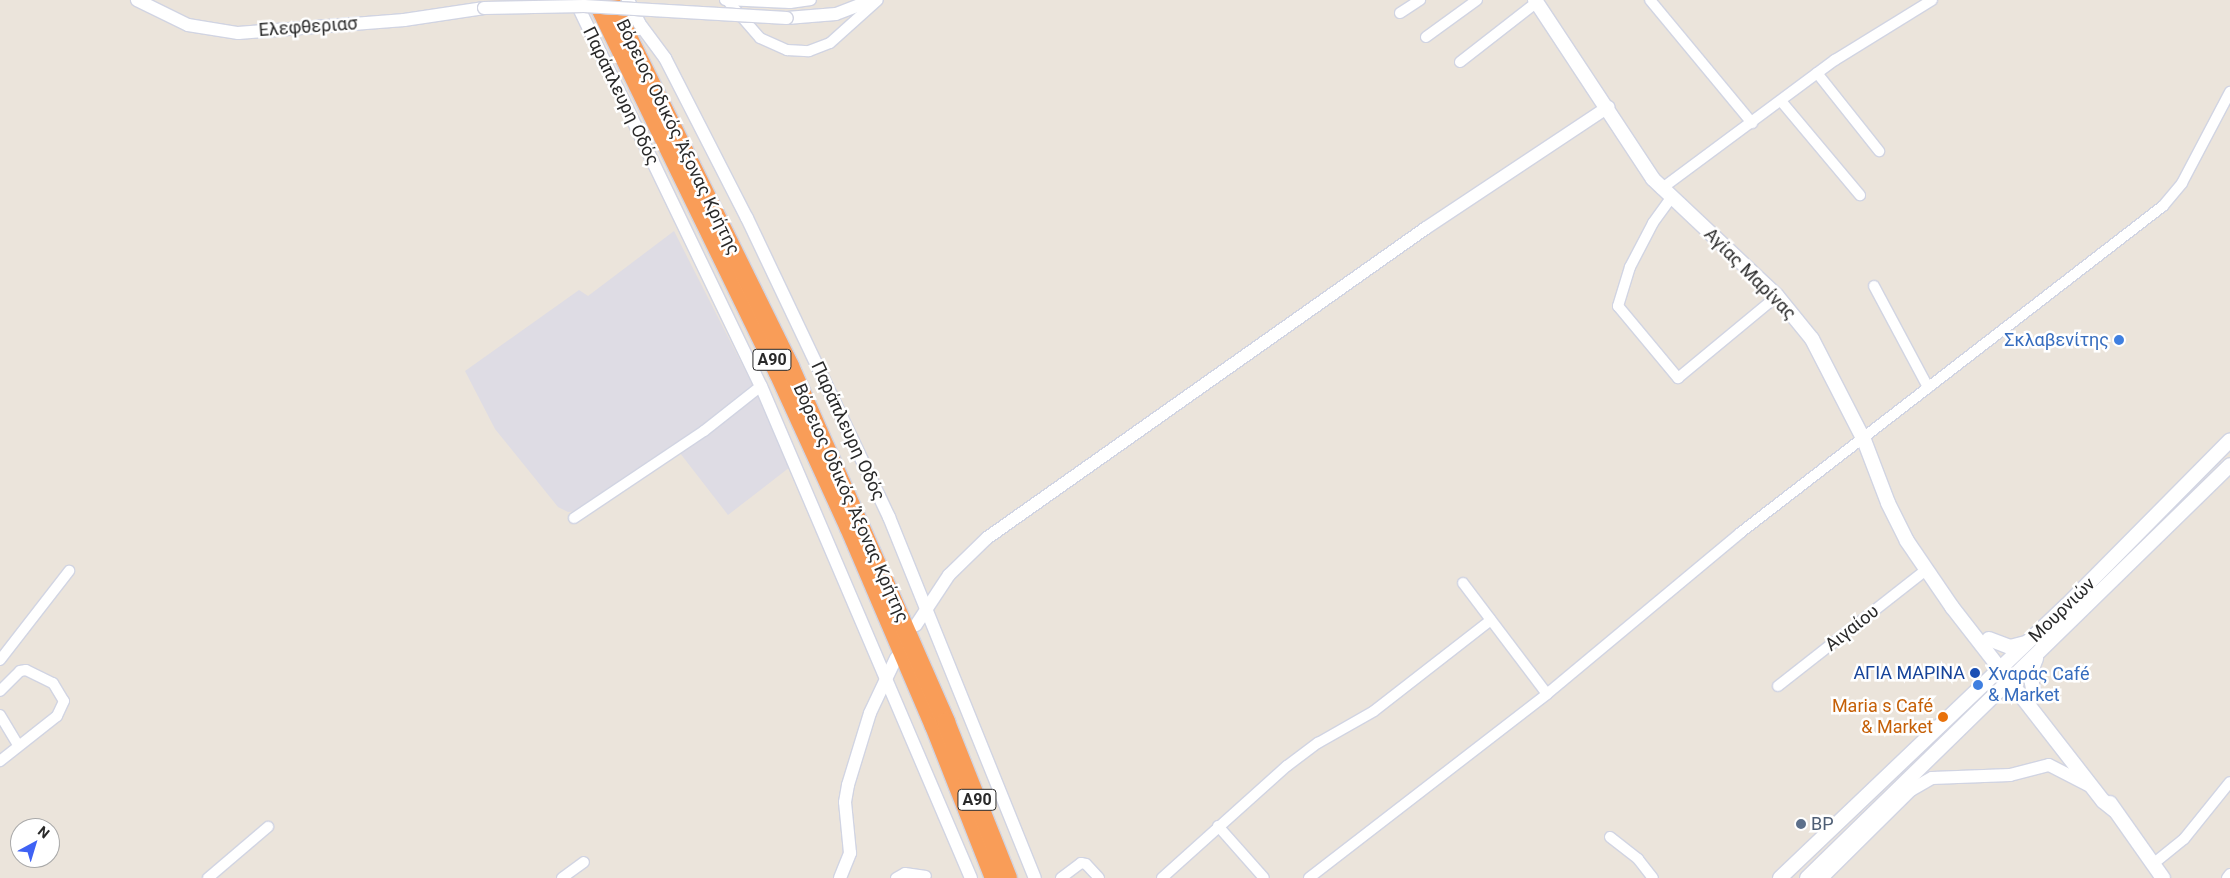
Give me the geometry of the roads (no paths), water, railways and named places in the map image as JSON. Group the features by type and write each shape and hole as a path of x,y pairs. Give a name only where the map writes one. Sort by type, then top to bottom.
{"highway":[{"name":"Βόρειος Οδικός Άξονας Κρήτης","path":"596,0 774,364 845,519 934,726 994,878"},
{"name":"Βόρειος Οδικός Άξονας Κρήτης","path":"610,0 798,384 946,722 1008,878"}],"main road":[{"name":"Αγίας Μαρίνας","path":"1536,1 1666,193 1777,296 1821,354 1864,440 1888,503 1907,542 1946,595 2031,697 2163,878"},
{"name":"Μουρνιών","path":"1780,878 2027,643 2230,440"},
{"name":"Μουρνιών","path":"1807,878 2230,465"},
{"path":"1980,687 1989,663 1986,642 2010,647 2027,643"},
{"path":"1993,697 2011,693 2031,697 2030,674 2037,655"},
{"name":"Αγίας Μαρίνας","path":"2031,697 2092,787 2114,810"}],"street":[{"name":"Ελεφθεριασ","path":"137,0 188,26 238,33 404,20 484,8 593,7 787,18 836,14 873,0"},
{"path":"450,12 471,0"},
{"name":"Παράπλευρη Οδός","path":"575,0 761,386 887,674 971,878"},
{"name":"Παράπλευρη Οδός","path":"628,0 639,23 665,58 747,218 889,517 925,611 1035,878"},
{"path":"726,0 811,0"},
{"path":"726,0 750,28 772,45 787,50 809,51 830,43 878,0"},
{"path":"1400,13 1420,0"},
{"path":"1426,37 1477,0"},
{"path":"1650,0 1752,123"},
{"path":"1777,296 1678,378 1618,306 1630,267 1666,193 1817,73 1932,0"},
{"path":"1460,62 1536,1"},
{"path":"1817,73 1879,151"},
{"path":"1309,878 1547,694 1740,533 1864,440 1928,387 2163,206 2182,182 2230,92"},
{"path":"1781,101 1860,195"},
{"path":"916,625 949,575 987,538 1426,228 1608,107"},
{"path":"1874,286 1928,387"},
{"path":"574,518 704,431 761,386"},
{"name":"Αιγαίου","path":"1778,686 1927,569"},
{"path":"0,660 69,571"},
{"path":"1463,583 1547,694"},
{"path":"1162,878 1218,826 1302,754 1374,711 1491,620"},
{"path":"840,878 850,853 845,802 848,785 870,713 896,658"},
{"path":"0,691 20,671 26,670 53,683 63,696 64,706 57,716 0,761"},
{"path":"0,716 18,745"},
{"path":"1822,878 1911,790 1932,778 2010,775 2049,765 2092,787"},
{"path":"2153,864 2184,839 2230,782"},
{"path":"1218,826 1264,878"},
{"path":"208,878 268,827"},
{"path":"1610,838 1638,859 1653,878"},
{"path":"562,878 584,862"},
{"path":"1061,878 1081,863 1086,864 1099,878"},
{"path":"896,878 905,872 926,876"},
{"path":"2227,878 2230,874"}],"place":[{"name":"Σκλαβενίτης","path":"2119,340"},
{"name":"ΑΓΙΑ ΜΑΡΙΝΑ","path":"1975,673"},
{"name":"Χναράς Café & Market","path":"1978,685"},
{"name":"Maria s Café & Market","path":"1943,717"},
{"name":"BP","path":"1801,824"}]}
